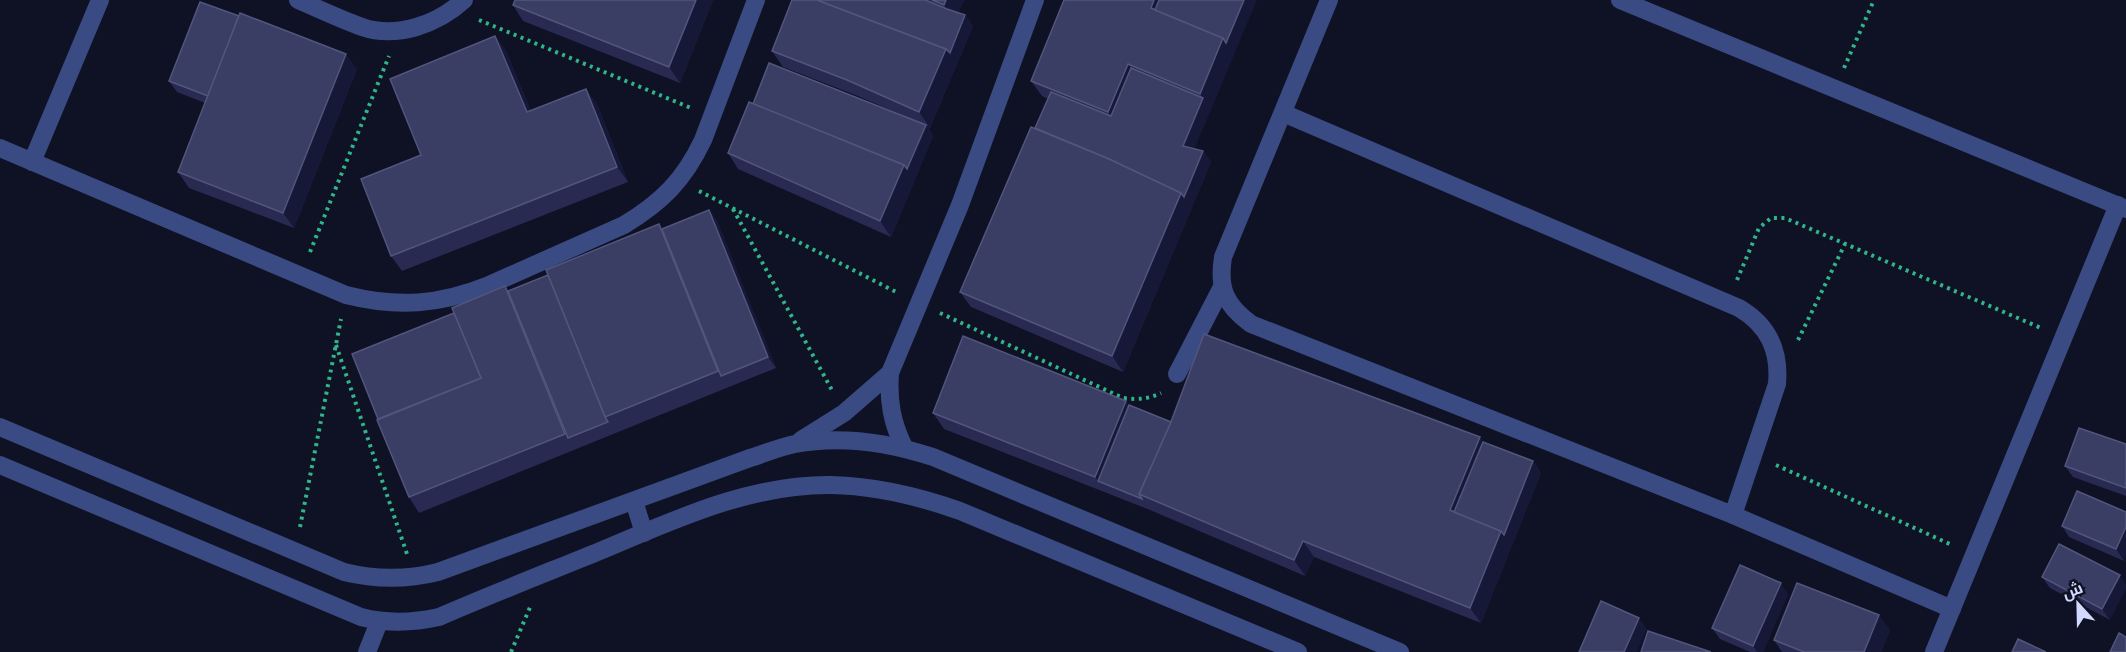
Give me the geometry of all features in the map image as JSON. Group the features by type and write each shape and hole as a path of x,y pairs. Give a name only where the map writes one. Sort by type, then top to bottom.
{"street":[{"path":"32,162 100,0"},
{"path":"298,0 364,28 399,30 418,27 437,20 459,5"},
{"path":"0,148 346,295 370,301 418,304 466,294 624,225 663,198 692,161 712,117 756,0"},
{"path":"904,447 890,411 888,392 890,373 960,205 1035,0"},
{"path":"1329,0 1223,257 1222,287 1233,308 1251,324 1733,515 1952,609"},
{"path":"1620,0 2122,207 2064,338 1934,652"},
{"path":"1283,113 1752,316 1763,326 1777,354 1777,384 1733,515"},
{"path":"1177,374 1222,287"},
{"path":"2,433 344,572 367,578 415,578 438,572 750,458 793,445 819,431 844,413 890,373"},
{"path":"793,445 849,440 877,442 933,456 1400,652"},
{"path":"0,465 344,610 379,622 399,623 420,622 439,617 644,533 741,497 786,488 830,485 874,488 919,497 960,511 1287,650"},
{"path":"634,501 644,533"},
{"path":"367,652 379,622"}],"path":[{"path":"1834,88 1874,0"},
{"path":"459,5 712,117"},
{"path":"300,276 399,30"},
{"path":"679,180 920,304 1124,398 1136,400 1160,393 1170,385 1177,374"},
{"path":"733,208 844,413"},
{"path":"1727,304 1759,228 1771,218 1785,218 2064,338"},
{"path":"1796,344 1845,244"},
{"path":"295,551 346,295"},
{"path":"336,345 415,578"},
{"path":"1754,455 1974,555"},
{"path":"511,652 543,574"}],"building":[{"path":"515,0 696,0 669,67 513,5"},
{"path":"792,0 817,0 946,49 919,112 847,80 772,51"},
{"path":"817,0 925,0 965,15 950,53 946,49"},
{"path":"932,0 946,0 944,5"},
{"path":"1064,0 1154,0 1151,8 1223,38 1200,94 1128,64 1108,112 1031,81"},
{"path":"1159,0 1244,0 1226,43 1223,38 1155,10"},
{"path":"200,2 239,16 208,96 169,81"},
{"path":"240,13 346,54 283,213 178,172"},
{"path":"495,36 527,112 586,89 617,167 391,256 361,179 421,155 390,79"},
{"path":"769,63 926,125 907,169 904,165 753,104"},
{"path":"1131,68 1203,98 1183,146 1203,151 1184,197 1181,193 1109,159 1035,128 1051,92 1111,116"},
{"path":"749,102 904,165 880,221 728,153"},
{"path":"1031,127 1109,159 1181,193 1112,356 960,292"},
{"path":"709,210 768,357 721,376 662,229"},
{"path":"659,224 718,371 605,417 546,270"},
{"path":"548,275 608,422 568,438 508,291"},
{"path":"505,286 565,434 409,497 377,420 481,378 452,308"},
{"path":"454,313 481,378 378,419 352,354"},
{"path":"1204,334 1480,437 1450,510 1501,531 1470,608 1303,541 1294,560 1139,494 1172,419"},
{"path":"963,336 1126,401 1095,477 933,413"},
{"path":"1129,405 1171,422 1139,494 1142,499 1098,481"},
{"path":"2079,428 2126,444 2126,488 2065,466"},
{"path":"1483,442 1533,461 1504,535 1501,531 1454,512"},
{"path":"2077,491 2126,512 2126,527 2116,549 2062,526"},
{"path":"2059,544 2120,575 2102,609 2042,577"},
{"path":"1740,565 1781,583 1753,646 1712,628"},
{"path":"1797,583 1879,615 1864,652 1804,652 1774,640"},
{"path":"1601,601 1639,618 1624,652 1579,652"},
{"path":"1648,631 1711,652 1641,652"},
{"path":"2119,633 2126,637 2126,652 2110,652"},
{"path":"2018,639 2046,652 2012,652"}]}
